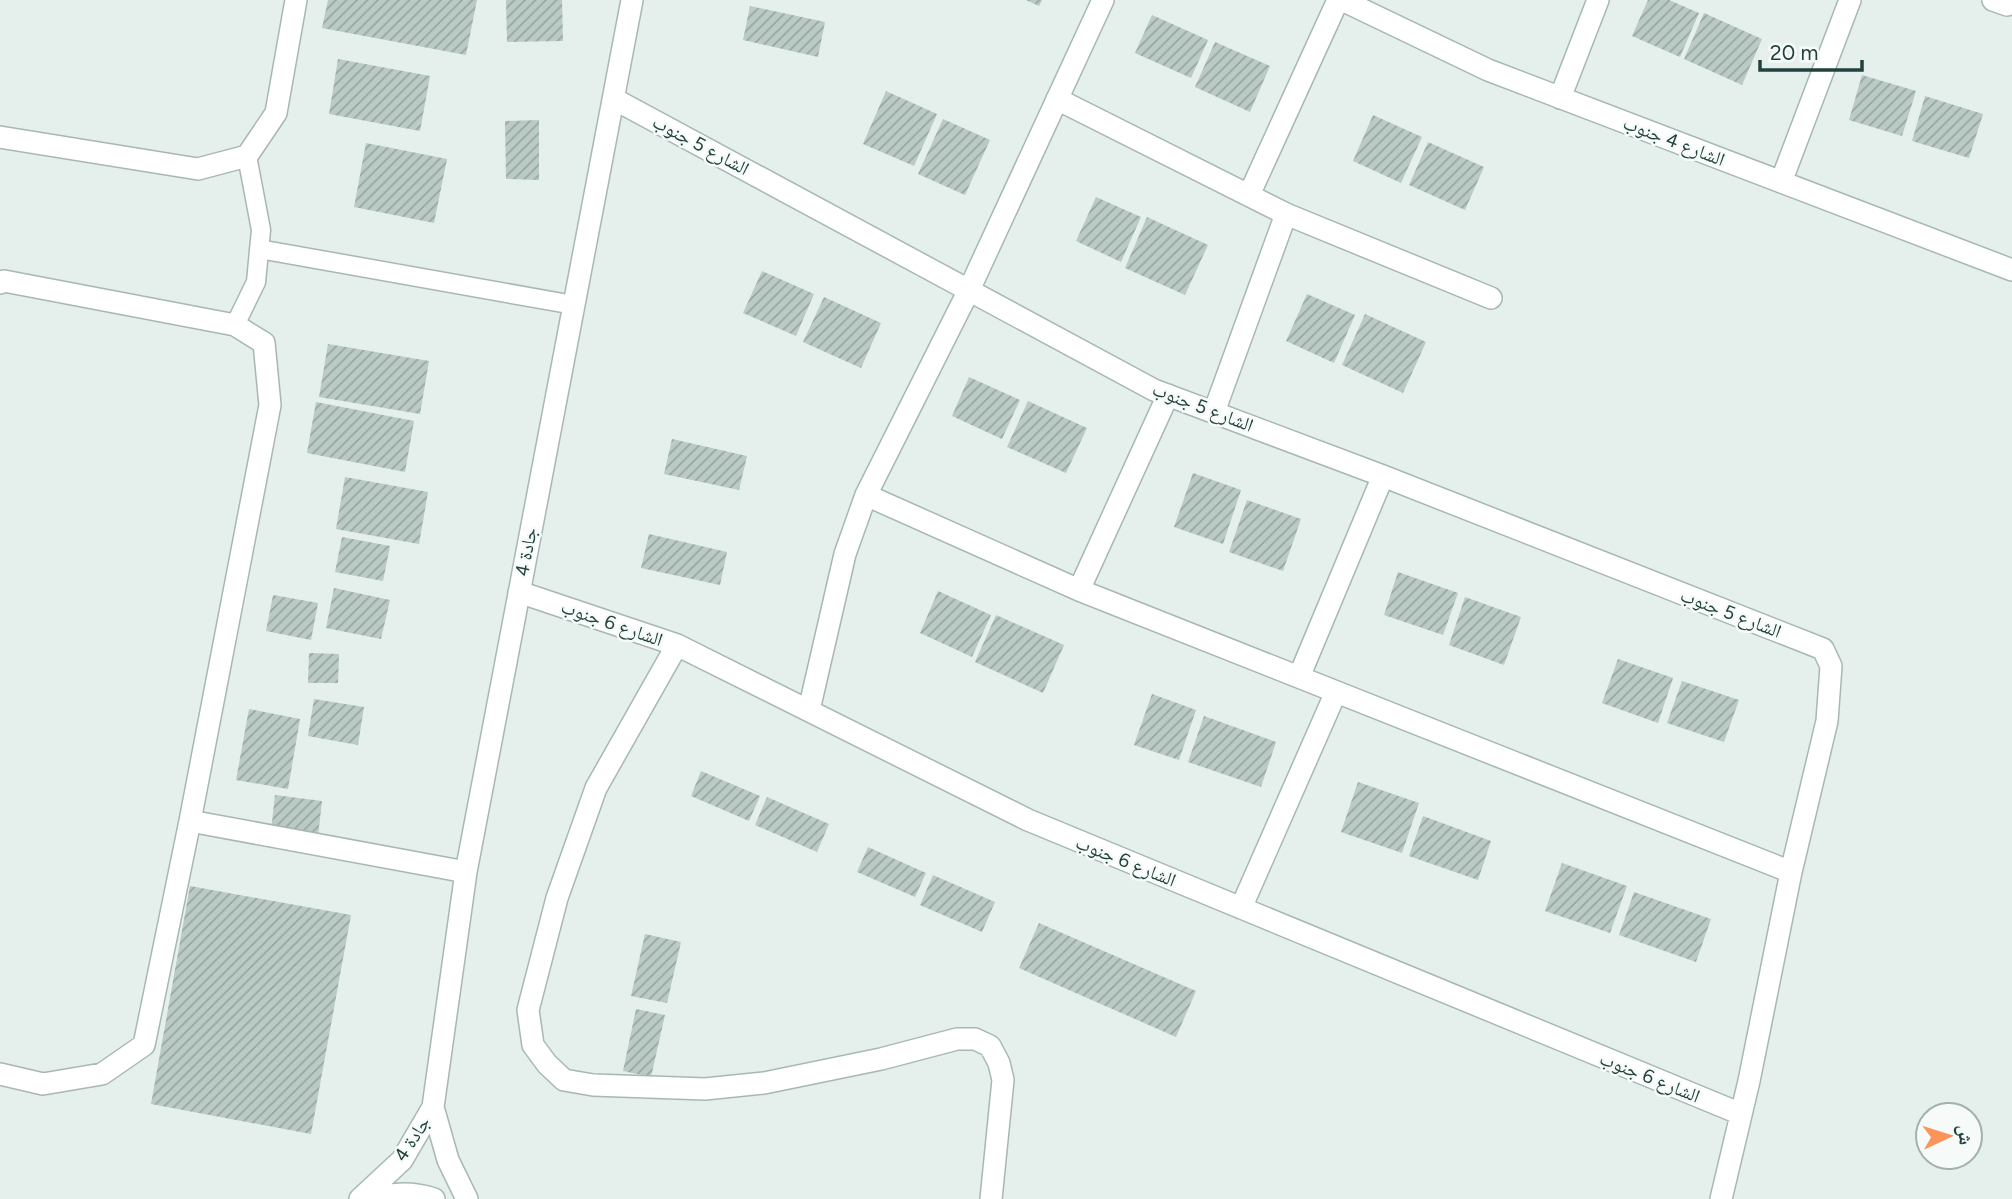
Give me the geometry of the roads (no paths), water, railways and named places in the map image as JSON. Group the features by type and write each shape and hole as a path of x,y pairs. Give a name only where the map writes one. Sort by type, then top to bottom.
{"street":[{"path":"0,137 198,169 247,156 276,113 296,0"},
{"name":"جادة 4","path":"360,1199 402,1160 433,1107 466,872 632,0"},
{"path":"809,710 845,554 866,495 969,290 1103,0"},
{"path":"1249,195 1340,0"},
{"name":"الشارع 4 جنوب","path":"1340,0 1488,70 2012,270"},
{"path":"1560,98 1598,0"},
{"path":"1781,182 1850,0"},
{"name":"الشارع 5 جنوب","path":"614,99 1154,390 1383,476 1823,649 1831,666 1827,721 1791,872"},
{"path":"1057,99 1286,214 1491,298"},
{"path":"1214,412 1286,214"},
{"path":"0,283 4,281 235,325 264,342 270,405 144,1045 102,1074 43,1084 0,1074"},
{"path":"1079,590 1168,395"},
{"path":"1299,677 1383,476"},
{"path":"866,495 1079,590 1791,872 1721,1199"},
{"name":"الشارع 6 جنوب","path":"519,592 677,645 1028,820 1741,1115"},
{"path":"677,645 596,788 557,898 528,1010 533,1045 547,1064 564,1080 593,1085 705,1089 764,1083 881,1059 957,1039 975,1039 990,1046 999,1063 1003,1080 991,1199"},
{"path":"1241,908 1336,692"},
{"path":"190,821 466,872"},
{"name":"جادة 4","path":"433,1107 448,1160 467,1199"},
{"path":"365,1199 389,1194 422,1195 434,1199"}],"lane":[{"path":"235,325 256,282 261,230 247,156"},
{"path":"259,249 574,305"}]}
